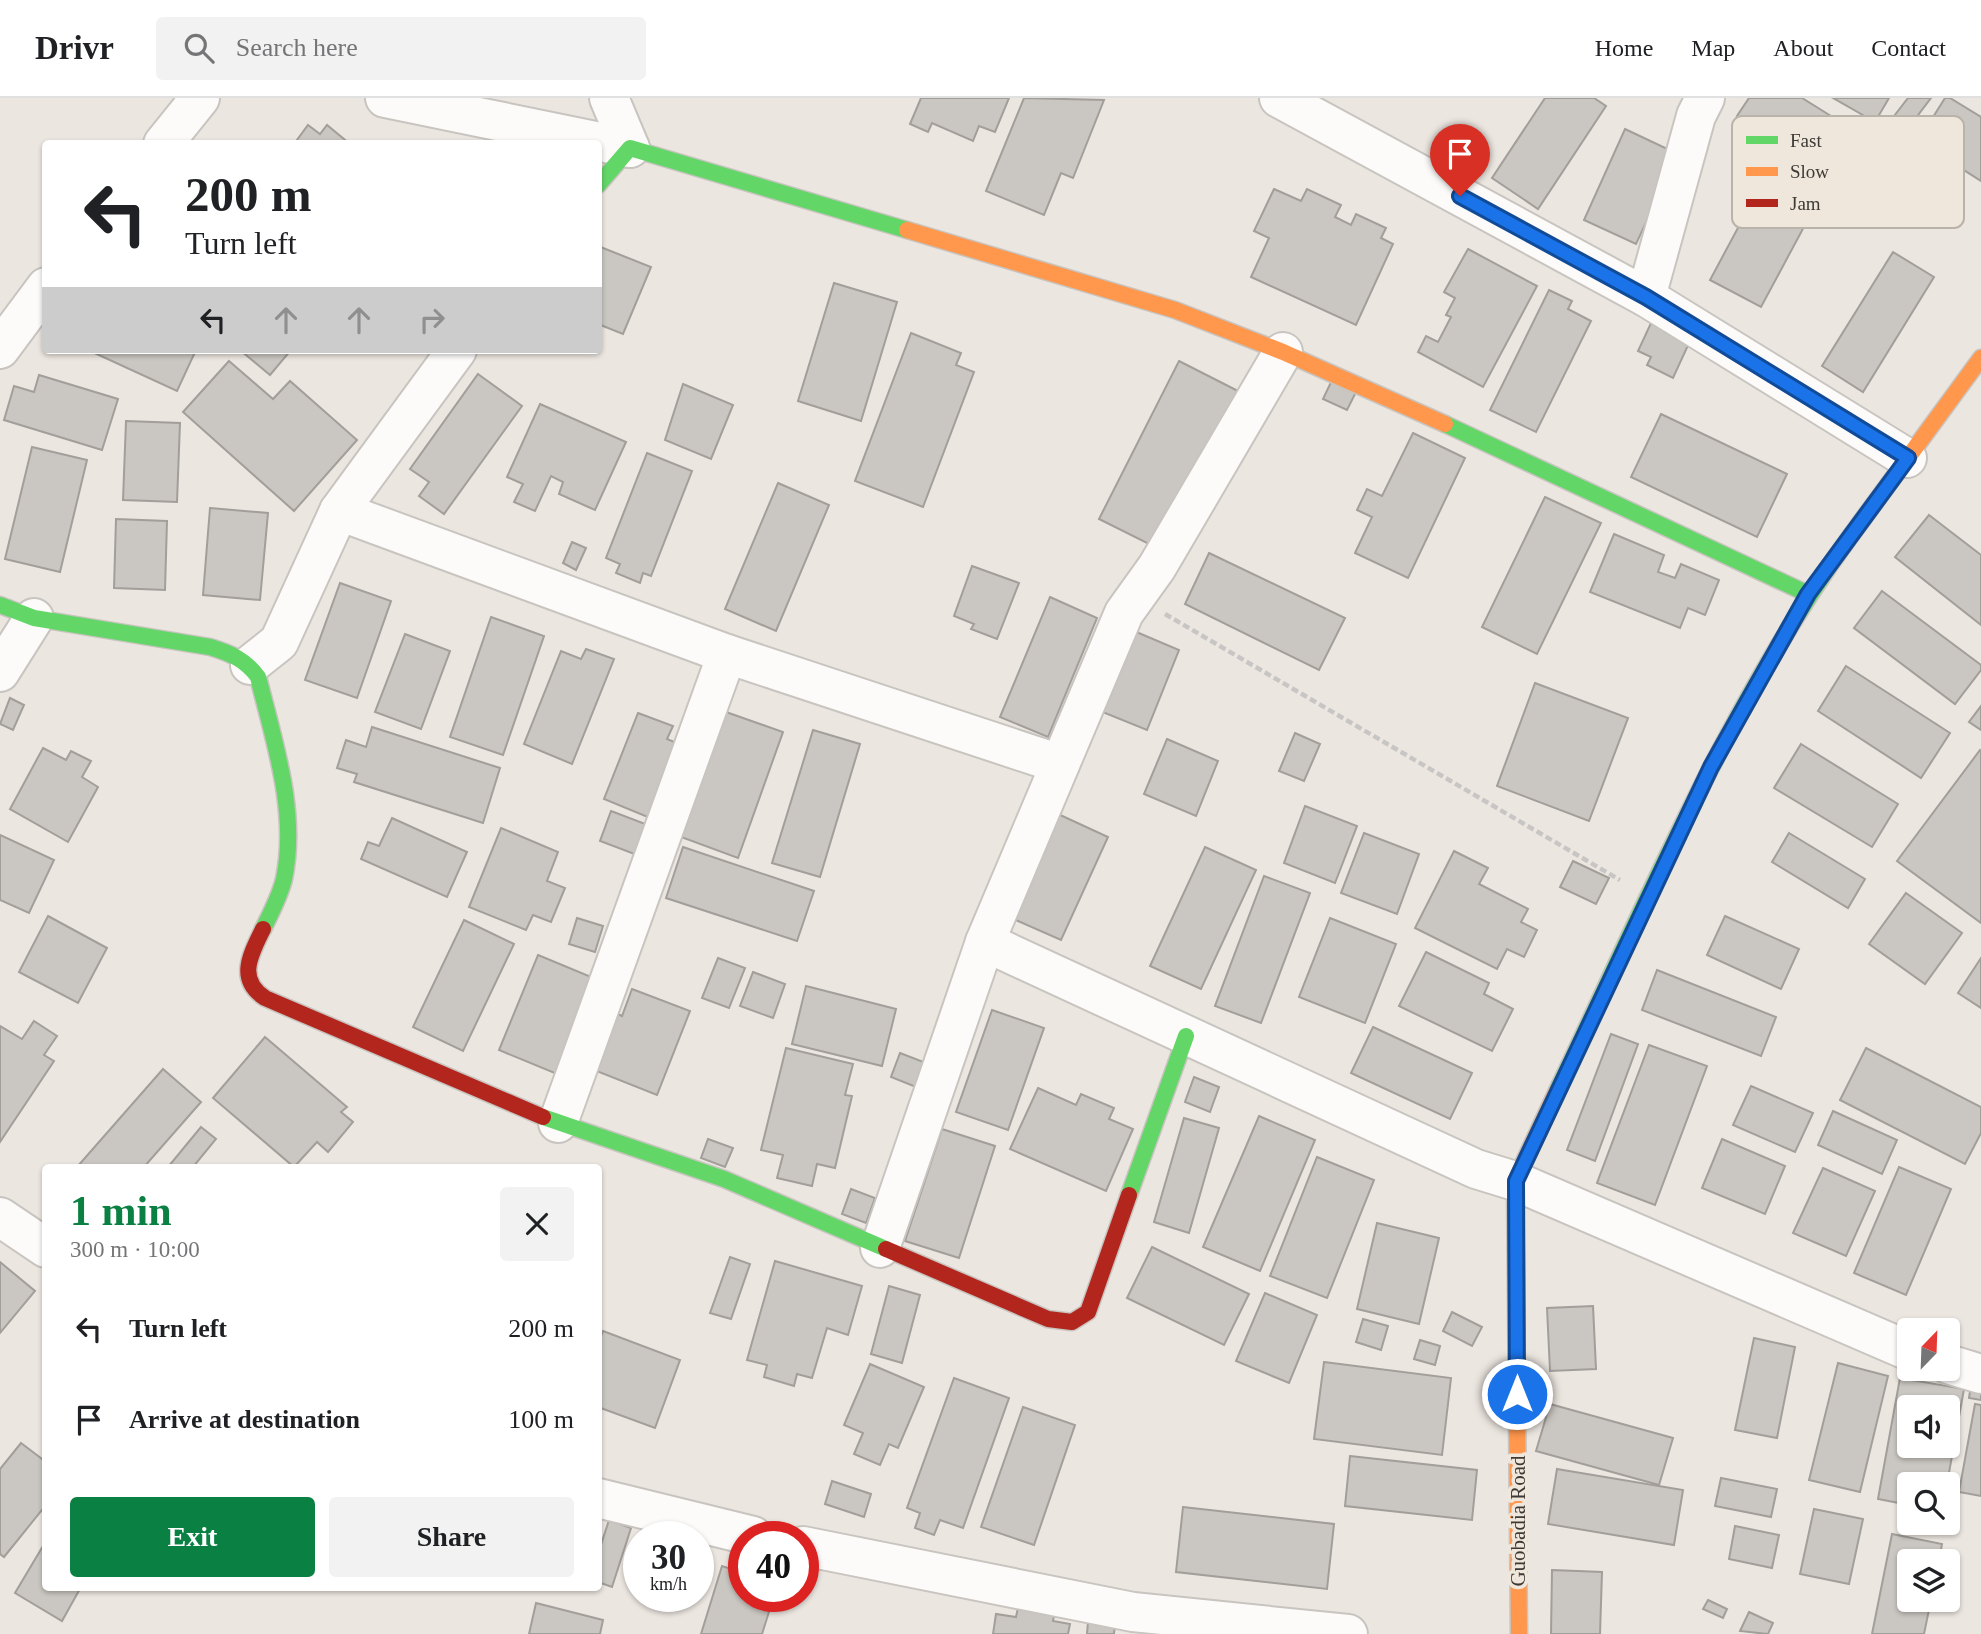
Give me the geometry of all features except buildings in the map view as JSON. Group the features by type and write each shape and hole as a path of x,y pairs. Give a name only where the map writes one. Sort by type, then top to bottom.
{"street":[{"path":"166,140 200,98"},
{"path":"386,98 591,140"},
{"path":"610,98 630,148"},
{"path":"1279,98 1646,297 1908,458"},
{"path":"1646,297 1696,116 1704,98"},
{"path":"602,142 630,148 1175,310 1283,352 1491,445 1808,594"},
{"path":"602,180 630,148"},
{"path":"0,349 42,292"},
{"path":"880,1248 985,942 1124,612 1137,598 1283,352"},
{"path":"250,665 279,642 339,511 454,354"},
{"name":"Guobadia Road","path":"1519,1634 1516,1181 1711,767 1808,594 1981,358"},
{"path":"339,511 727,654 1060,764"},
{"path":"0,672 17,611 210,648 238,657 250,665 258,677 285,790 288,844 283,881 275,905 248,963 246,976 252,990 291,1012 558,1123 724,1180 1048,1319 1064,1323 1082,1317 1095,1298 1186,1036"},
{"path":"558,1123 727,654"},
{"path":"985,942 1476,1169 1516,1181 1897,1346"},
{"path":"0,1217 42,1245"},
{"path":"1960,1368 1981,1374"},
{"path":"602,1499 728,1530"},
{"path":"819,1549 1133,1612 1349,1634"}],"path":[{"path":"1137,598 1650,897"}],"traffic: fast":[{"path":"602,180 630,148 907,230"},
{"path":"1445,424 1808,594"},
{"path":"1557,1091 1657,877 1728,735 1807,599 1852,534"},
{"path":"0,605 34,618 210,647 237,658 258,677 277,751 288,828 284,879 263,929"},
{"path":"1129,1195 1186,1036"},
{"path":"543,1117 724,1179 886,1249"}],"traffic: slow":[{"path":"907,230 1175,310 1283,352 1445,424"},
{"path":"1852,534 1981,358"},
{"path":"1519,1634 1515,1181 1557,1091"}],"traffic: jam":[{"path":"263,929 254,948 248,974 256,991 265,998 543,1117"},
{"path":"886,1249 1048,1319 1072,1322 1088,1312 1129,1195"}],"route":[{"path":"1460,196 1646,297 1908,458 1808,594 1711,767 1516,1181 1517,1394"}]}
